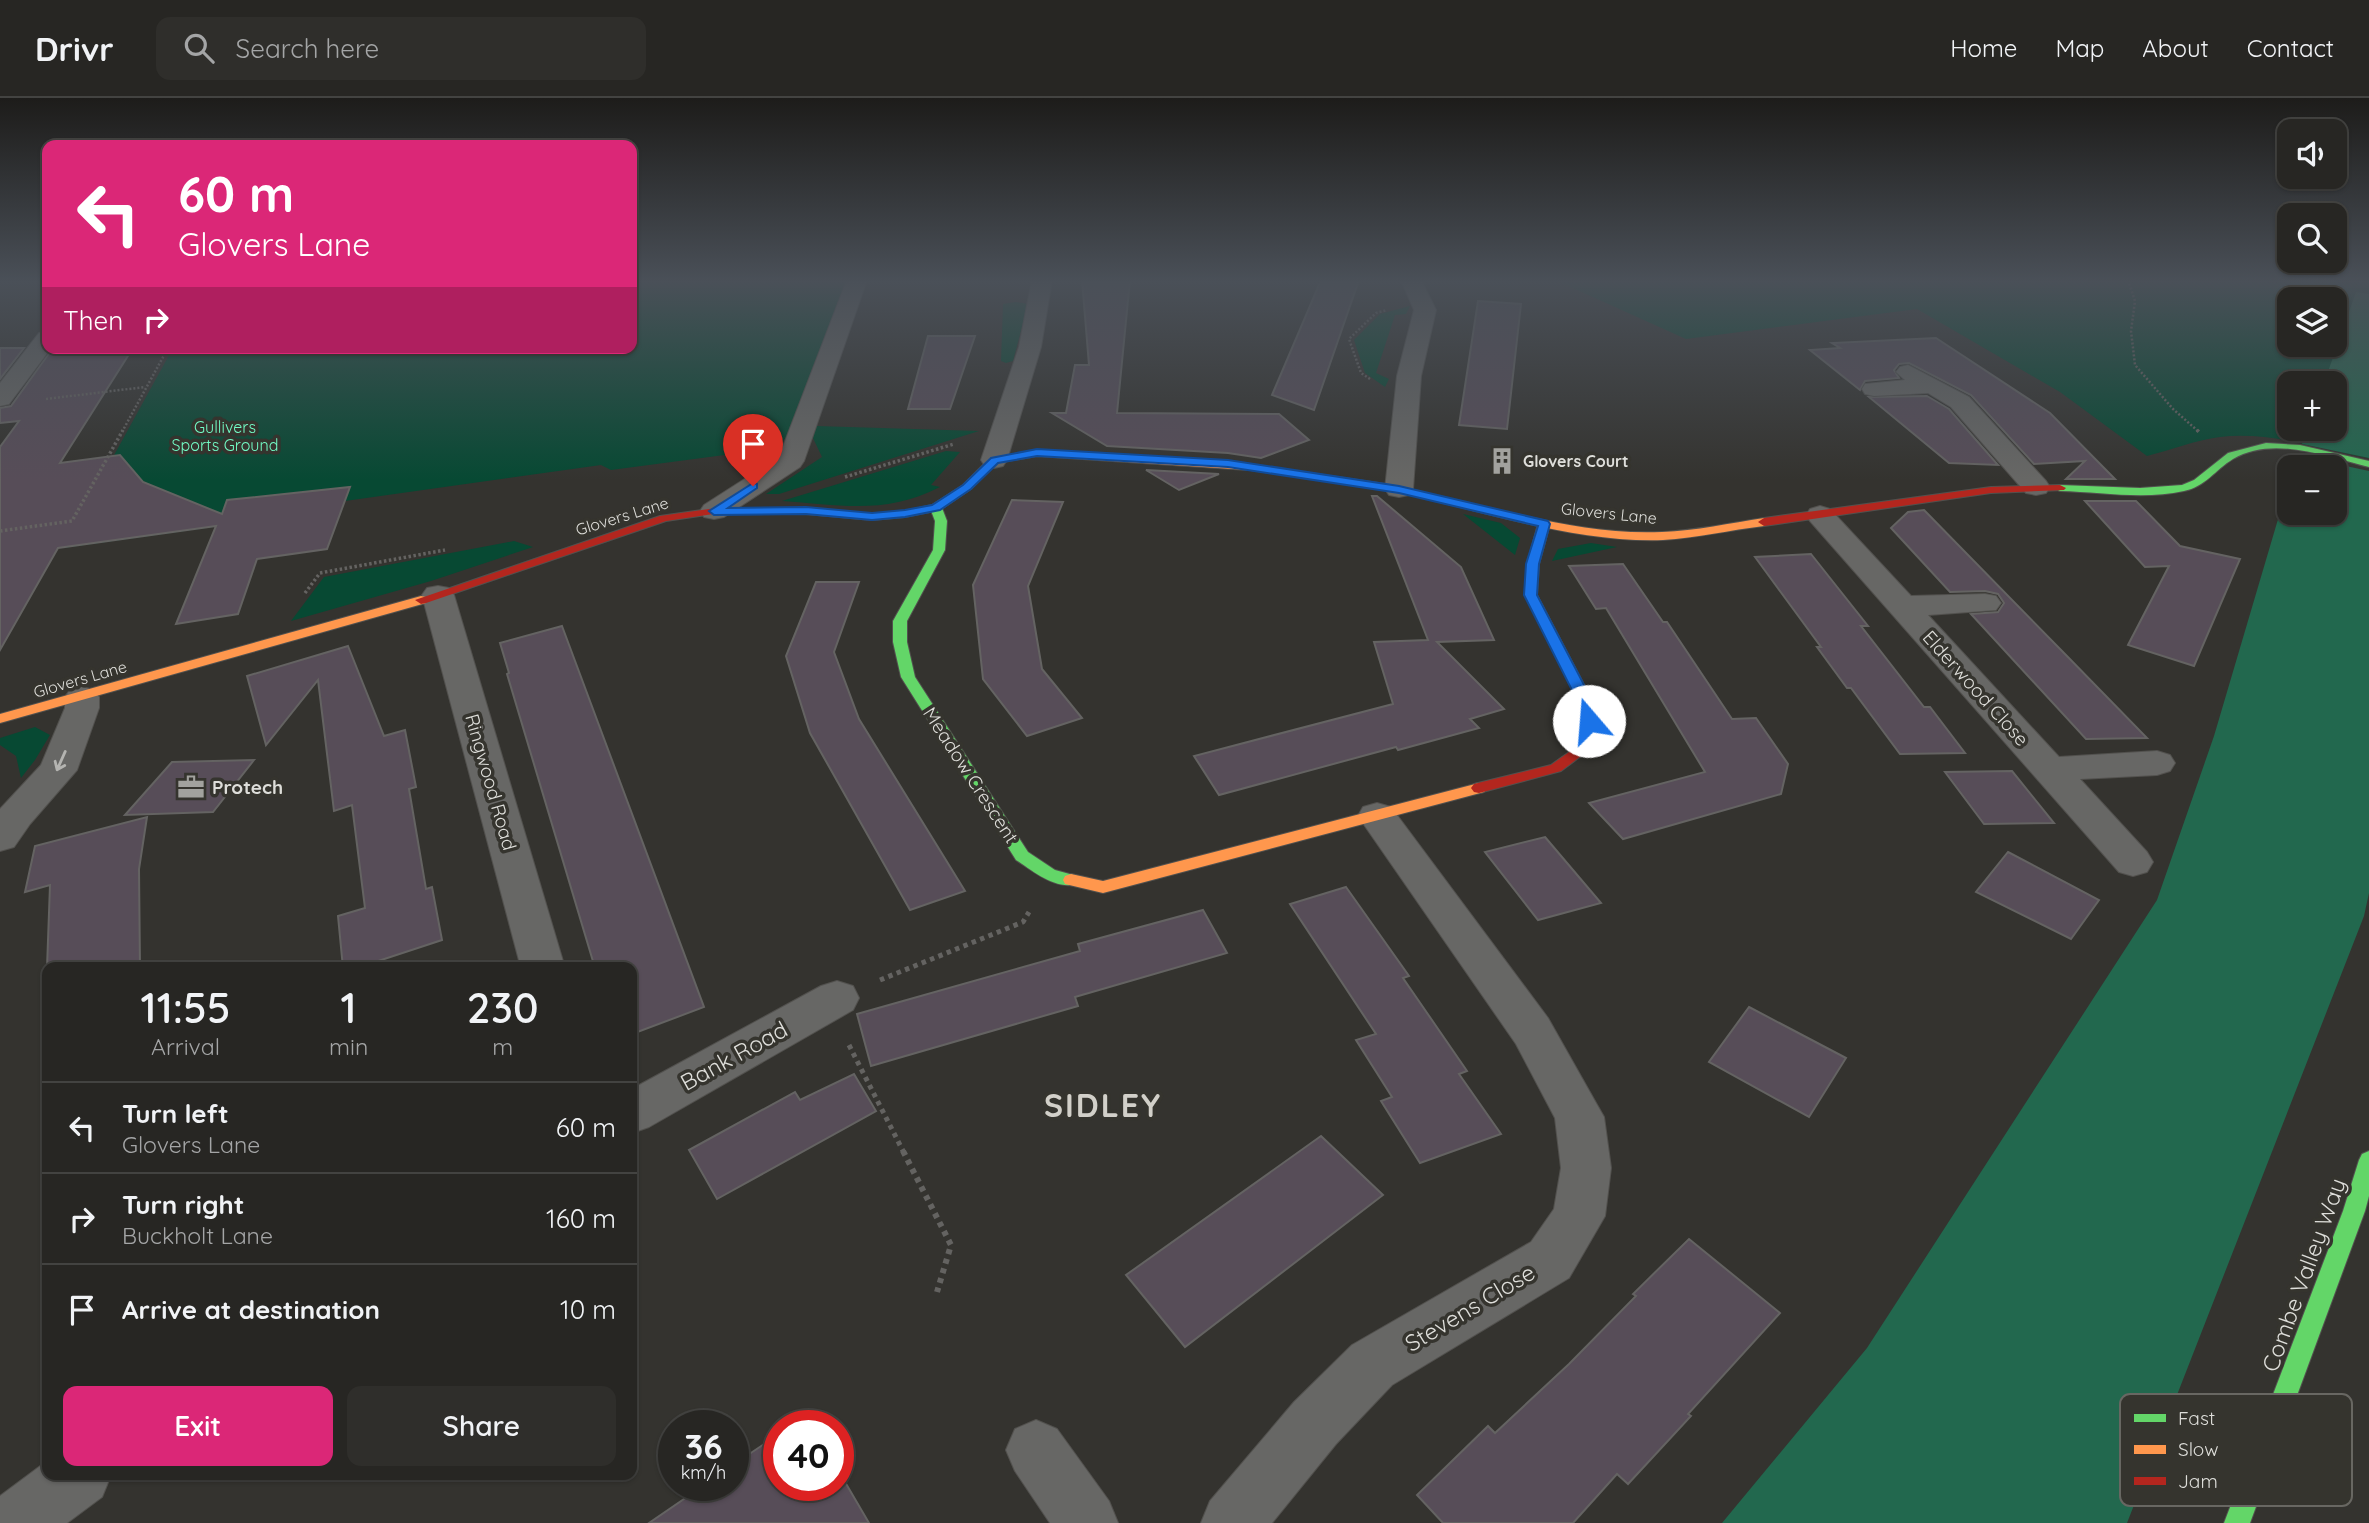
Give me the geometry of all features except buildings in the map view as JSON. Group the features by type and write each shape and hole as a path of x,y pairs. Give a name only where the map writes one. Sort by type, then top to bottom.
{"street":[{"path":"0,400 41,346"},
{"path":"714,511 791,461 833,346"},
{"path":"995,460 1030,346"},
{"path":"1399,489 1409,376 1416,346"},
{"path":"1908,372 1960,402 2036,487"},
{"path":"1874,389 1932,386"},
{"name":"Glovers Lane","path":"0,719 438,595 664,518 714,511 806,511 872,517 936,508 967,487 995,460 1037,453 1228,464 1399,489 1544,524 1599,532 1662,536 1991,490 2036,487 2174,489 2199,484 2231,455 2275,445 2369,464"},
{"name":"Meadow Crescent","path":"936,508 941,521 939,550 900,621 908,677 1022,856 1050,874 1103,887 1556,768 1594,741 1584,700 1531,595 1533,564 1544,524"},
{"name":"Elderwood Close","path":"1821,515 2133,862"},
{"name":"Ringwood Road","path":"438,595 541,962"},
{"name":"Elderwood Close","path":"1903,606 1985,603"},
{"path":"0,838 16,815 58,770 82,708 82,697"},
{"path":"2049,769 2157,763"},
{"name":"Stevens Close","path":"1232,1523 1315,1423 1372,1365 1550,1260 1578,1216 1586,1168 1579,1117 1532,1031 1377,816"},
{"name":"Bank Road","path":"637,1110 837,998"},
{"name":"Combe Valley Way","path":"2285,1394 2354,1210 2369,1160"},
{"path":"1036,1450 1087,1523"},
{"path":"15,1523 73,1480"},
{"name":"Combe Valley Way","path":"2237,1523 2243,1506"}],"path":[{"path":"2132,346 2134,365 2173,409 2231,455"},
{"path":"0,531 72,521 165,354"},
{"path":"40,399 146,386"},
{"path":"834,480 1005,428"},
{"path":"937,1292 951,1245 839,1025 837,998 1023,922 1050,874"}],"green space":[{"name":"Gullivers Sports Ground","path":"637,346 823,346 791,432 777,448 611,470 601,465 345,501 342,509 63,548 170,354 637,354"},
{"path":"1002,346 1017,346 1013,361 1001,361"},
{"path":"1356,346 1385,346 1376,373 1389,379 1385,387 1365,373"},
{"path":"1982,346 2277,346 2277,357 2347,357 2347,346 2369,346 2369,458 2289,441 2347,441 2347,371 2277,371 2277,439 2257,436 2220,437 2147,456 2060,392"},
{"path":"2347,346 2369,346 2369,458 2302,444 2303,441 2347,441 2347,371 2328,371 2333,357 2347,357"},
{"path":"816,426 979,431 779,494 766,494 822,457 813,438"},
{"path":"946,451 960,452 931,485 940,487 901,502 844,506 782,501"},
{"path":"2347,466 2369,471 2369,893 2364,916 2177,1394 2120,1394 2120,1506 2134,1506 2127,1523 1722,1523 1867,1348 2157,900 2214,736 2277,523 2277,525 2347,525"},
{"path":"1463,514 1501,523 1520,538 1515,555"},
{"path":"514,541 533,547 431,581 291,621 324,577"},
{"path":"1591,543 1617,547 1552,561 1558,549"},
{"path":"35,727 50,735 21,778 16,756 0,745 0,738"}],"traffic: fast":[{"path":"2060,488 2140,492 2184,488 2204,478 2232,455 2266,446 2318,451 2369,464"},
{"path":"936,508 941,521 939,550 900,621 900,642 908,677 1022,856 1050,875 1071,880"},
{"path":"2285,1394 2354,1211 2369,1160"},
{"path":"2237,1523 2243,1506"}],"traffic: slow":[{"path":"716,511 806,511 872,517 905,514 936,508 967,487 994,460 1037,453 1248,467"},
{"path":"1476,508 1568,528 1616,535 1675,535 1764,522"},
{"path":"0,719 421,600"},
{"path":"1071,880 1103,887 1479,788"}],"traffic: jam":[{"path":"1248,467 1399,489 1476,508"},
{"path":"1764,522 1991,490 2060,488"},
{"path":"421,600 664,518 716,511"},
{"path":"1479,788 1556,768 1594,741 1585,700 1531,595 1533,564 1544,524"}],"place":[{"name":"Glovers Court","path":"1502,461"},
{"name":"Protech","path":"191,787"}],"district":[{"name":"SIDLEY","path":"1103,1106"}],"route":[{"path":"753,486 714,511 806,511 872,517 905,514 936,508 967,487 995,460 1037,453 1228,464 1399,489 1544,524 1533,564 1531,595 1584,700 1589,721"}]}
